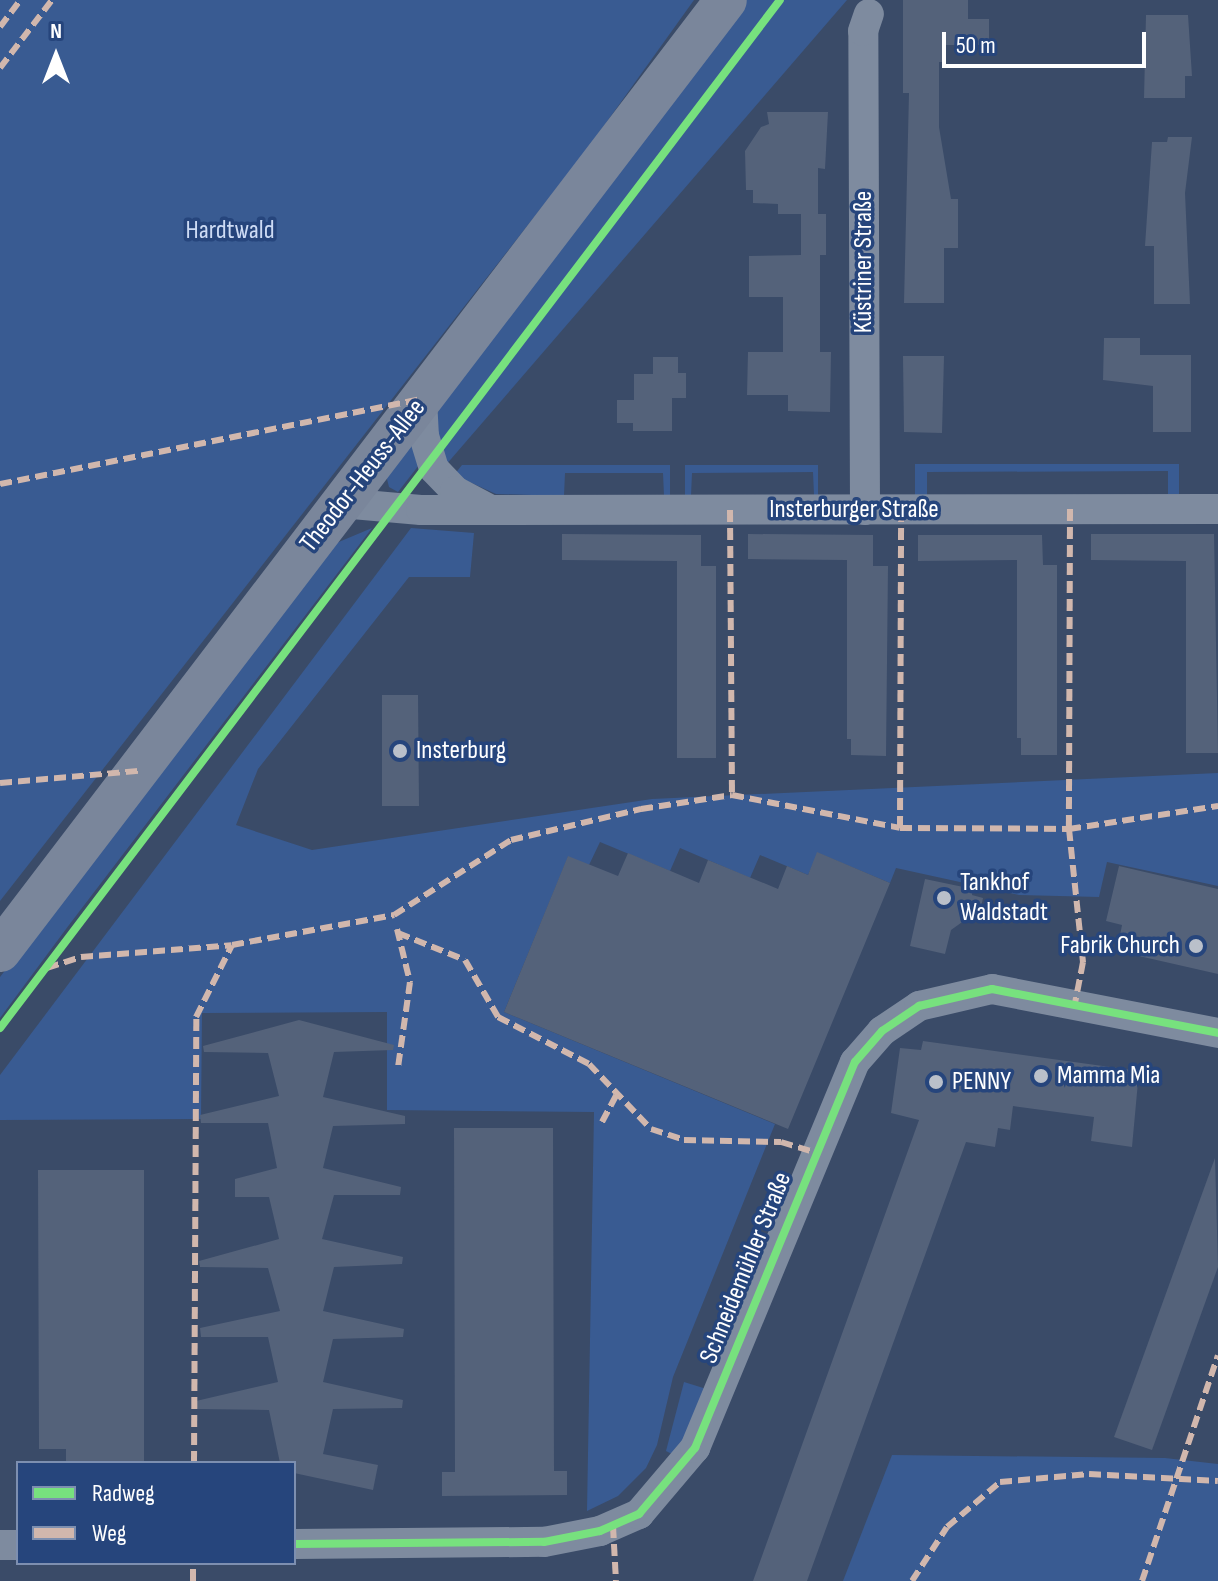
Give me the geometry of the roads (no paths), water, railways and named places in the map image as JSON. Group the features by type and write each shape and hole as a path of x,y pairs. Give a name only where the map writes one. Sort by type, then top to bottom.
{"main road":[{"name":"Theodor-Heuss-Allee","path":"0,951 726,0"}],"street":[{"name":"Küstriner Straße","path":"865,510 863,31 869,14"},
{"name":"Insterburger Straße","path":"422,399 424,436 434,469 455,491 491,510"},
{"name":"Insterburger Straße","path":"341,503 393,509 491,510 1218,509"},
{"name":"Schneidemühler Straße","path":"296,1544 544,1542 600,1531 639,1514 695,1448 855,1062 882,1031 919,1006 992,989 1218,1033"}],"place":[{"name":"Insterburg","path":"400,751"},
{"name":"Tankhof Waldstadt","path":"944,898"},
{"name":"Fabrik Church","path":"1196,946"},
{"name":"Mamma Mia","path":"1041,1076"},
{"name":"PENNY","path":"936,1082"}],"park label":[{"name":"Hardtwald","path":"230,231"}]}
